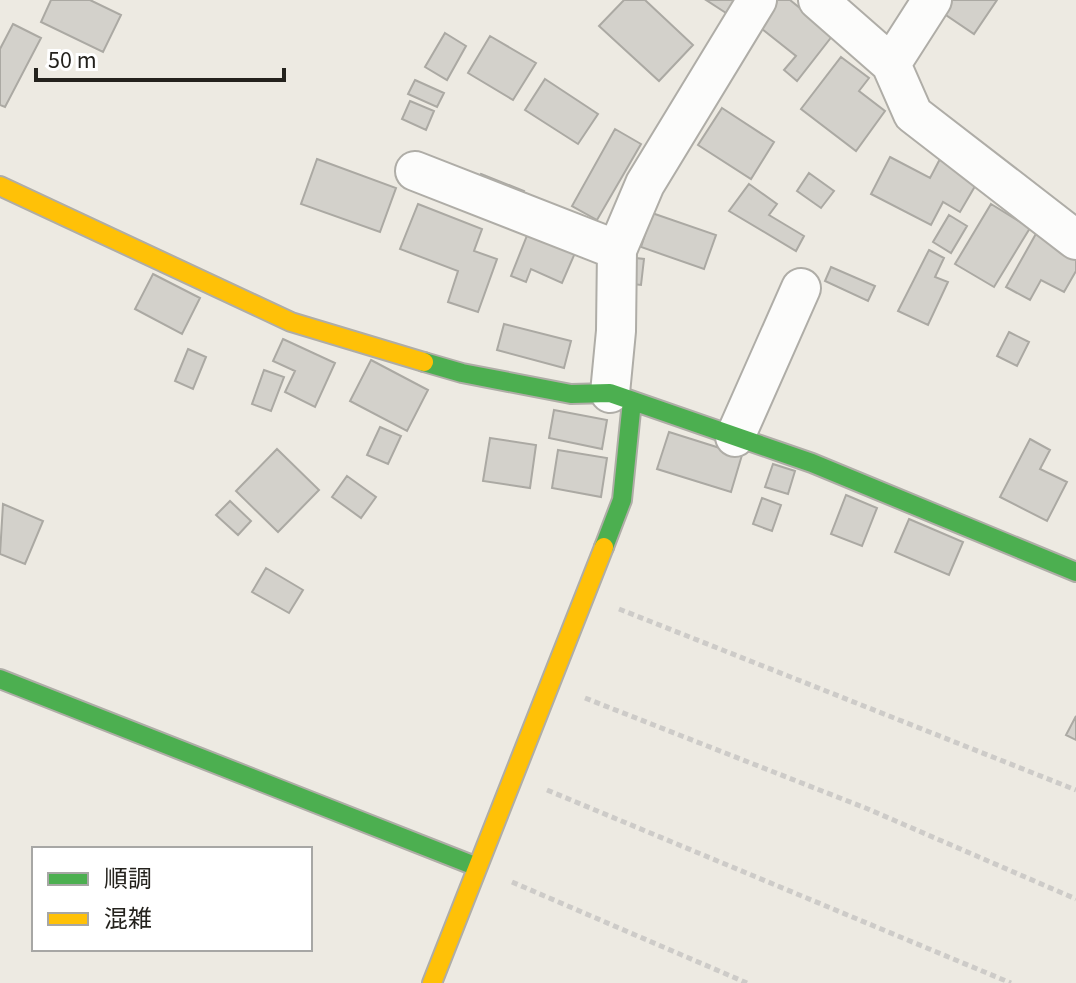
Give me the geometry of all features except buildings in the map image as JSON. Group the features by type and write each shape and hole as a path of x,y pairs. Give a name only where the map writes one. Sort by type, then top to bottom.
{"street":[{"path":"432,983 475,866 515,777 622,500 621,397 616,331 617,250 645,184 757,0"},
{"path":"818,0 891,64 913,114 1076,240"},
{"path":"891,64 932,0"},
{"path":"415,171 617,250"},
{"path":"0,186 291,322 462,373 571,394 621,397 812,463 1076,572"},
{"path":"735,437 801,288"},
{"path":"0,679 475,866"}],"path":[{"path":"585,595 1076,790"},
{"path":"551,684 868,809 1076,899"},
{"path":"515,777 1011,983"},
{"path":"475,866 747,983"}],"traffic: fast":[{"path":"424,362 462,373 571,394 610,393 812,463 1076,572"},
{"path":"604,547 622,500 632,401"},
{"path":"0,679 475,866"}],"traffic: slow":[{"path":"0,186 291,322 424,362"},
{"path":"432,983 604,547"}]}
